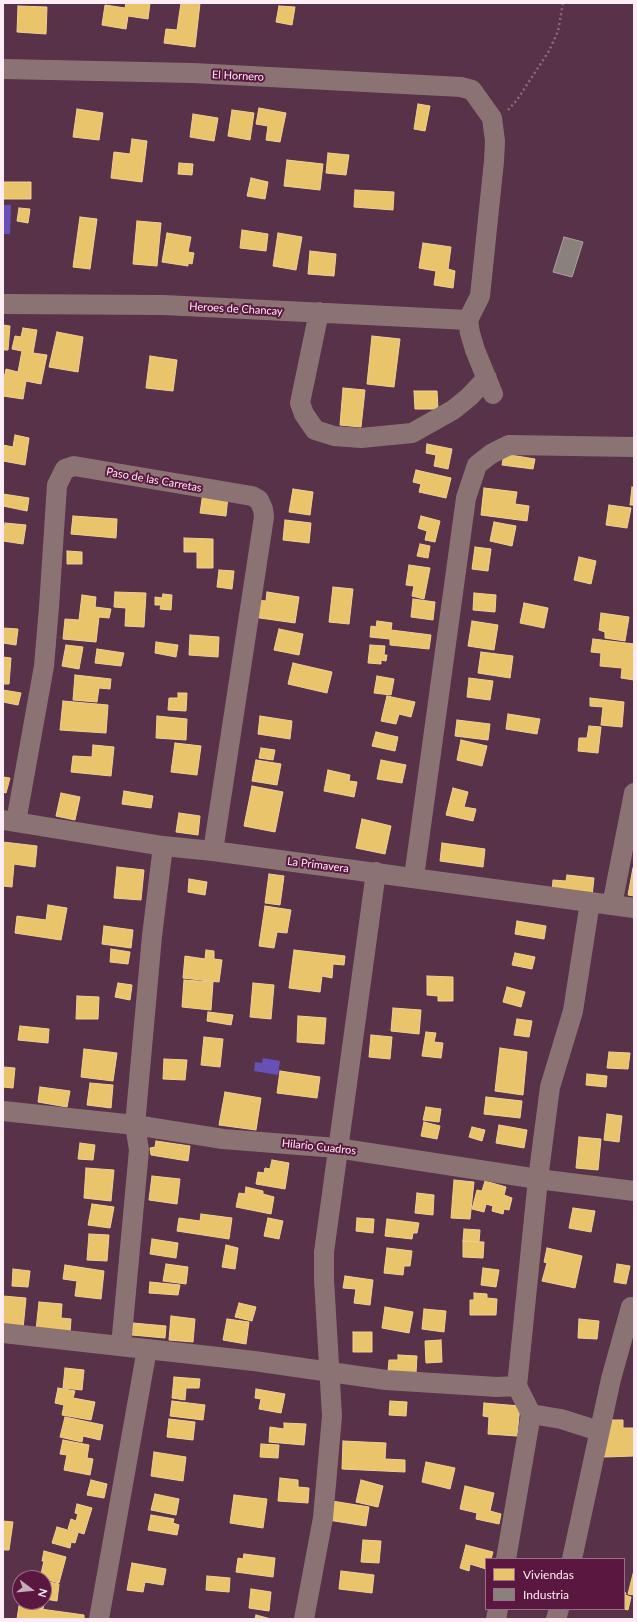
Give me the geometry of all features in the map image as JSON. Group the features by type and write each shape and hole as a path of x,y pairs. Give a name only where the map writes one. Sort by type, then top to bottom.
{"street":[{"name":"El Hornero","path":"3,69 193,73 461,87 472,90 492,118"},
{"path":"319,312 300,403 304,414 315,430 334,436 361,438 412,433 453,410 469,397 490,386 475,350 468,320 480,296 494,161 495,141 492,118"},
{"name":"Heroes de Chancay","path":"3,304 164,306 468,320"},
{"path":"414,877 466,498 477,465 491,454 510,445 634,447"},
{"name":"Paso de las Carretas","path":"9,821 44,666 57,485 65,469 74,466 252,496 259,500 264,517 213,851"},
{"path":"612,905 634,793"},
{"name":"La Primavera","path":"9,821 163,846 414,877 634,908"},
{"path":"121,1346 139,1150 135,1125 152,936 163,846"},
{"path":"304,1619 323,1518 332,1416 324,1279 324,1252 337,1148 376,872"},
{"path":"506,1558 531,1414 517,1386 538,1178 550,1087 573,1011 590,902"},
{"name":"Hilario Cuadros","path":"3,1111 135,1125 223,1139 337,1148 634,1191"},
{"path":"572,1558 599,1432 631,1307"},
{"path":"3,1334 254,1361 386,1380 497,1388 517,1386"},
{"path":"99,1619 147,1349"},
{"path":"531,1414 561,1420 599,1432"}],"path":[{"path":"492,118 505,113 517,100 549,51 558,31 563,3"}],"shaded area":[{"path":"3,205 11,205 10,234 3,234"},
{"path":"263,1058 280,1061 278,1075 254,1071 255,1062 262,1063"}],"building: Viviendas":[{"path":"126,3 150,3 148,19 128,16 126,29 102,25 105,5 125,8"},
{"path":"181,3 200,3 195,47 164,43 166,29 177,30"},
{"path":"18,6 47,7 46,34 17,32"},
{"path":"279,6 295,7 292,25 276,22"},
{"path":"418,104 430,106 425,131 414,129"},
{"path":"259,108 286,113 280,142 266,140 268,126 256,124"},
{"path":"77,109 103,113 99,140 73,137"},
{"path":"232,110 254,113 250,140 228,136"},
{"path":"193,114 218,118 214,141 190,137"},
{"path":"132,139 147,141 142,182 111,178 114,152 130,154"},
{"path":"328,153 349,155 346,175 326,173"},
{"path":"287,160 323,164 320,190 284,186"},
{"path":"179,163 193,164 192,175 178,174"},
{"path":"251,178 268,182 265,199 247,196"},
{"path":"3,182 31,182 31,199 3,199"},
{"path":"355,190 394,192 393,210 354,207"},
{"path":"19,208 30,209 28,223 17,221"},
{"path":"80,217 97,219 90,269 73,267"},
{"path":"137,221 161,223 157,266 133,264"},
{"path":"242,230 268,234 266,251 240,248"},
{"path":"167,233 191,237 188,252 194,253 192,264 188,263 188,266 162,262"},
{"path":"278,233 302,237 296,270 273,266"},
{"path":"423,243 451,247 448,269 455,271 453,288 434,285 436,271 419,268"},
{"path":"310,251 336,254 334,276 308,274"},
{"path":"3,325 10,326 8,350 3,350"},
{"path":"23,328 37,330 33,353 47,355 41,384 26,381 23,399 3,396 3,383 6,369 18,372 22,351 12,349 15,336 21,337"},
{"path":"57,332 83,337 78,372 49,367"},
{"path":"372,336 400,339 394,387 367,384"},
{"path":"150,356 177,360 173,391 146,388"},
{"path":"343,388 365,390 361,427 340,425"},
{"path":"414,391 437,391 438,409 415,409"},
{"path":"15,435 29,438 25,465 3,461 3,445 13,447"},
{"path":"427,444 452,449 448,469 434,466 436,455 426,453"},
{"path":"504,454 535,459 533,469 502,465"},
{"path":"416,470 451,478 446,498 419,492 421,484 413,482"},
{"path":"632,487 634,488 634,505 630,505"},
{"path":"484,488 517,492 515,504 529,506 527,521 481,515"},
{"path":"293,489 313,492 310,515 289,512"},
{"path":"203,493 228,496 226,516 200,513"},
{"path":"3,494 29,498 27,511 3,506"},
{"path":"609,505 631,508 627,528 606,525"},
{"path":"73,516 117,519 116,538 71,534"},
{"path":"421,516 440,521 435,542 425,540 427,531 418,528"},
{"path":"285,520 311,523 309,543 283,540"},
{"path":"494,522 516,526 512,546 490,541"},
{"path":"5,523 26,525 23,544 3,541"},
{"path":"184,538 213,539 213,568 197,568 197,552 184,552"},
{"path":"420,544 430,546 428,558 417,556"},
{"path":"475,547 491,549 488,571 472,569"},
{"path":"67,551 82,552 82,564 67,564"},
{"path":"579,557 596,561 591,584 574,580"},
{"path":"409,565 430,568 424,599 412,596 414,586 406,585"},
{"path":"219,570 234,571 232,589 217,587"},
{"path":"333,587 353,589 349,624 329,622"},
{"path":"115,592 146,593 144,627 125,626 126,608 114,607"},
{"path":"267,592 299,597 295,623 253,617 256,600 266,601"},
{"path":"474,593 496,595 495,612 473,610"},
{"path":"163,594 172,595 171,610 160,609 161,605 155,605 155,597 162,598"},
{"path":"82,595 96,597 95,607 111,609 109,618 99,617 96,642 63,639 65,619 79,620"},
{"path":"413,599 435,602 433,620 411,617"},
{"path":"524,603 548,608 544,628 520,623"},
{"path":"601,613 629,617 625,641 605,638 605,632 599,630"},
{"path":"377,621 392,623 391,630 431,635 429,649 390,645 390,639 370,637 371,626 376,627"},
{"path":"472,621 498,625 494,650 468,646"},
{"path":"3,628 18,629 16,645 3,643"},
{"path":"279,629 303,634 299,655 274,650"},
{"path":"190,635 219,637 218,657 189,655"},
{"path":"593,639 634,644 634,680 621,678 622,668 600,666 601,653 591,652"},
{"path":"156,642 178,645 176,657 155,653"},
{"path":"66,645 83,647 79,669 62,666"},
{"path":"370,645 385,646 384,655 387,655 386,661 381,660 381,664 368,663"},
{"path":"97,649 124,653 121,666 95,663"},
{"path":"481,652 513,656 510,678 478,673"},
{"path":"3,657 11,658 9,684 3,684"},
{"path":"293,663 332,672 327,693 288,684"},
{"path":"75,675 111,679 110,689 99,688 97,702 73,700"},
{"path":"377,676 394,679 391,695 374,693"},
{"path":"469,678 493,681 490,700 467,697"},
{"path":"3,690 21,693 18,705 3,702"},
{"path":"178,693 187,693 186,711 168,710 169,698 178,698"},
{"path":"387,696 415,702 411,717 399,714 396,724 381,721"},
{"path":"590,698 624,702 622,727 601,725 603,707 590,706"},
{"path":"63,701 108,705 106,733 60,730"},
{"path":"508,714 540,719 537,734 506,729"},
{"path":"157,716 187,719 186,740 156,738"},
{"path":"260,716 292,721 290,739 258,734"},
{"path":"457,720 490,724 488,740 455,736"},
{"path":"589,726 601,727 598,753 578,751 579,738 587,738"},
{"path":"376,732 398,737 395,751 372,746"},
{"path":"461,740 487,746 482,766 457,760"},
{"path":"175,743 201,746 197,775 171,772"},
{"path":"93,745 114,747 111,776 71,772 73,756 92,757"},
{"path":"261,748 275,750 273,760 259,758"},
{"path":"256,760 281,764 277,785 252,781"},
{"path":"381,760 406,765 402,783 377,779"},
{"path":"328,770 350,775 349,781 357,782 354,797 324,791"},
{"path":"3,777 10,778 6,793 3,792"},
{"path":"252,786 283,792 275,832 244,826"},
{"path":"453,788 468,792 464,807 476,809 473,821 446,815"},
{"path":"124,791 153,796 151,808 122,804"},
{"path":"61,793 80,797 75,820 56,816"},
{"path":"179,813 200,816 198,835 176,832"},
{"path":"362,819 391,826 385,854 356,848"},
{"path":"3,842 37,846 35,867 14,864 12,887 3,886"},
{"path":"442,843 485,849 483,867 440,861"},
{"path":"117,867 144,870 141,900 114,898"},
{"path":"634,868 634,896 628,895"},
{"path":"269,874 284,876 280,905 265,903"},
{"path":"567,875 594,878 592,896 552,892 553,880 566,881"},
{"path":"189,879 207,882 205,895 188,892"},
{"path":"48,905 67,908 61,940 15,933 17,916 46,920"},
{"path":"265,906 291,910 287,933 277,932 274,948 259,946"},
{"path":"517,921 546,926 544,939 515,934"},
{"path":"104,926 133,930 131,948 102,944"},
{"path":"111,949 130,952 128,964 110,962"},
{"path":"206,950 214,951 214,959 222,960 219,982 183,978 185,956 205,959"},
{"path":"294,950 345,956 344,965 333,964 332,978 322,976 320,992 289,988"},
{"path":"515,953 535,957 532,969 512,965"},
{"path":"427,976 453,977 453,1001 438,1001 438,996 427,995"},
{"path":"184,980 213,982 211,1010 182,1007"},
{"path":"118,983 132,985 130,1000 115,997"},
{"path":"253,983 274,985 271,1019 250,1017"},
{"path":"507,987 525,992 521,1007 503,1002"},
{"path":"77,996 99,997 98,1019 76,1019"},
{"path":"393,1008 421,1010 419,1034 391,1031"},
{"path":"208,1012 233,1015 231,1025 207,1021"},
{"path":"298,1016 326,1018 324,1044 297,1042"},
{"path":"517,1019 532,1021 529,1037 514,1035"},
{"path":"20,1026 49,1029 48,1043 18,1040"},
{"path":"426,1032 436,1033 434,1042 443,1043 441,1058 422,1056"},
{"path":"371,1035 392,1037 390,1059 369,1057"},
{"path":"204,1037 223,1039 220,1067 201,1065"},
{"path":"500,1048 527,1052 523,1095 495,1091"},
{"path":"84,1049 117,1053 113,1081 81,1077"},
{"path":"609,1052 630,1053 628,1069 607,1068"},
{"path":"164,1059 187,1060 185,1080 163,1079"},
{"path":"3,1067 15,1068 13,1088 3,1087"},
{"path":"280,1071 320,1077 317,1098 277,1093"},
{"path":"587,1074 607,1076 606,1087 586,1085"},
{"path":"90,1083 113,1085 111,1108 87,1105"},
{"path":"40,1087 70,1091 67,1107 38,1102"},
{"path":"225,1092 261,1098 256,1130 219,1125"},
{"path":"486,1097 522,1101 520,1118 484,1114"},
{"path":"426,1107 441,1109 439,1122 423,1120"},
{"path":"607,1114 622,1116 619,1142 604,1140"},
{"path":"424,1122 440,1126 437,1139 421,1136"},
{"path":"499,1125 527,1130 524,1148 496,1143"},
{"path":"472,1127 485,1130 482,1141 469,1137"},
{"path":"579,1137 601,1139 598,1170 576,1168"},
{"path":"156,1141 190,1146 188,1161 151,1155 150,1148 155,1147"},
{"path":"80,1143 95,1145 93,1160 78,1159"},
{"path":"272,1160 289,1163 285,1189 256,1184 258,1172 264,1173 265,1168 270,1169"},
{"path":"86,1168 114,1170 111,1201 84,1198"},
{"path":"152,1176 180,1179 177,1204 149,1200"},
{"path":"454,1180 474,1182 470,1219 451,1218"},
{"path":"485,1181 506,1187 504,1195 512,1198 509,1210 504,1209 503,1214 492,1211 493,1206 486,1204 484,1212 472,1209 477,1190 482,1191"},
{"path":"246,1187 263,1191 263,1194 274,1197 271,1214 236,1207 239,1193 245,1194"},
{"path":"417,1193 434,1195 433,1215 415,1213"},
{"path":"92,1204 114,1207 110,1228 88,1225"},
{"path":"573,1208 595,1211 591,1232 569,1228"},
{"path":"201,1214 232,1218 229,1239 177,1231 179,1218 200,1221"},
{"path":"268,1218 283,1221 279,1239 264,1236"},
{"path":"357,1218 374,1219 373,1233 356,1231"},
{"path":"387,1219 419,1223 417,1233 413,1233 412,1239 385,1236"},
{"path":"464,1229 480,1230 479,1242 463,1241"},
{"path":"89,1234 109,1235 107,1261 87,1260"},
{"path":"152,1239 178,1243 176,1258 150,1254"},
{"path":"463,1241 484,1242 483,1258 463,1257"},
{"path":"226,1245 238,1248 235,1269 222,1267"},
{"path":"387,1248 412,1251 410,1266 404,1266 403,1275 384,1273"},
{"path":"547,1248 582,1256 575,1288 542,1281 547,1263 544,1262"},
{"path":"166,1264 188,1267 186,1284 163,1281"},
{"path":"617,1264 630,1266 626,1284 614,1282"},
{"path":"65,1265 104,1271 101,1299 75,1296 77,1281 63,1279"},
{"path":"483,1268 499,1270 496,1287 481,1285"},
{"path":"13,1269 30,1271 28,1287 12,1286"},
{"path":"345,1276 373,1280 370,1305 354,1303 356,1289 343,1288"},
{"path":"150,1282 180,1285 178,1295 149,1293"},
{"path":"474,1293 487,1294 487,1298 497,1299 496,1315 470,1315 470,1300 474,1300"},
{"path":"3,1296 26,1298 23,1329 3,1327"},
{"path":"39,1302 62,1304 61,1318 71,1319 70,1333 36,1330"},
{"path":"239,1303 256,1307 252,1321 235,1317"},
{"path":"385,1307 413,1312 409,1333 382,1328"},
{"path":"424,1309 446,1311 444,1332 422,1329"},
{"path":"171,1316 195,1319 193,1342 169,1340"},
{"path":"227,1319 249,1322 246,1344 223,1340"},
{"path":"579,1319 599,1321 597,1339 578,1338"},
{"path":"133,1323 166,1326 165,1338 132,1335"},
{"path":"353,1332 372,1332 372,1352 353,1352"},
{"path":"441,1340 442,1362 426,1363 425,1341"},
{"path":"398,1355 417,1356 416,1373 388,1371 389,1360 398,1360"},
{"path":"65,1368 84,1370 82,1390 63,1388"},
{"path":"174,1377 200,1379 199,1388 186,1388 185,1400 172,1398"},
{"path":"58,1388 75,1391 73,1398 95,1402 91,1420 62,1415 64,1405 55,1403"},
{"path":"256,1389 285,1394 281,1413 259,1409 261,1399 255,1398"},
{"path":"172,1401 205,1405 203,1420 170,1416"},
{"path":"390,1401 407,1402 406,1416 389,1415"},
{"path":"484,1403 520,1406 517,1436 488,1434 489,1417 483,1416"},
{"path":"65,1417 103,1425 100,1440 83,1436 82,1442 60,1437"},
{"path":"169,1419 195,1422 193,1440 167,1437"},
{"path":"604,1420 623,1420 623,1428 634,1428 634,1456 604,1457"},
{"path":"284,1423 306,1424 304,1445 269,1442 270,1427 284,1429"},
{"path":"63,1440 89,1445 87,1458 93,1459 90,1475 64,1470 67,1455 60,1454"},
{"path":"343,1441 386,1443 385,1459 405,1460 405,1472 342,1469"},
{"path":"261,1444 279,1445 278,1458 260,1457"},
{"path":"154,1452 186,1457 183,1481 151,1476"},
{"path":"426,1462 455,1468 450,1489 422,1482"},
{"path":"280,1478 298,1480 298,1487 309,1488 308,1503 278,1501"},
{"path":"91,1480 107,1484 104,1498 87,1495"},
{"path":"361,1480 383,1486 378,1507 356,1502"},
{"path":"465,1486 494,1493 490,1511 501,1514 499,1524 476,1519 477,1513 460,1509"},
{"path":"155,1494 179,1499 176,1515 151,1510"},
{"path":"234,1495 267,1499 263,1528 230,1523"},
{"path":"332,1501 369,1507 366,1526 328,1520"},
{"path":"77,1504 92,1508 84,1534 68,1529 71,1519 76,1521 78,1514 75,1513"},
{"path":"151,1515 174,1519 173,1523 179,1525 177,1535 148,1530"},
{"path":"3,1521 13,1522 9,1550 3,1550"},
{"path":"57,1527 78,1533 75,1543 71,1542 70,1548 52,1543"},
{"path":"363,1540 381,1541 379,1563 361,1562"},
{"path":"466,1545 493,1552 491,1558 485,1558 485,1569 470,1564 469,1571 460,1568"},
{"path":"44,1551 66,1557 59,1583 52,1581 52,1570 42,1570 44,1561 42,1561"},
{"path":"244,1554 275,1558 273,1577 236,1572 238,1558 243,1559"},
{"path":"132,1563 166,1569 163,1585 145,1582 143,1592 127,1590"},
{"path":"634,1570 634,1595 628,1594"},
{"path":"341,1571 374,1575 372,1593 339,1589"},
{"path":"207,1576 230,1578 229,1592 206,1590"},
{"path":"52,1583 59,1584 57,1601 52,1600"},
{"path":"251,1589 271,1592 269,1611 249,1608"},
{"path":"625,1595 631,1597 628,1610 625,1609"},
{"path":"18,1610 48,1610 84,1615 84,1619 17,1619"},
{"path":"256,1615 271,1619 255,1619"}],"building: Industria":[{"path":"564,237 583,242 572,277 553,272"}]}
